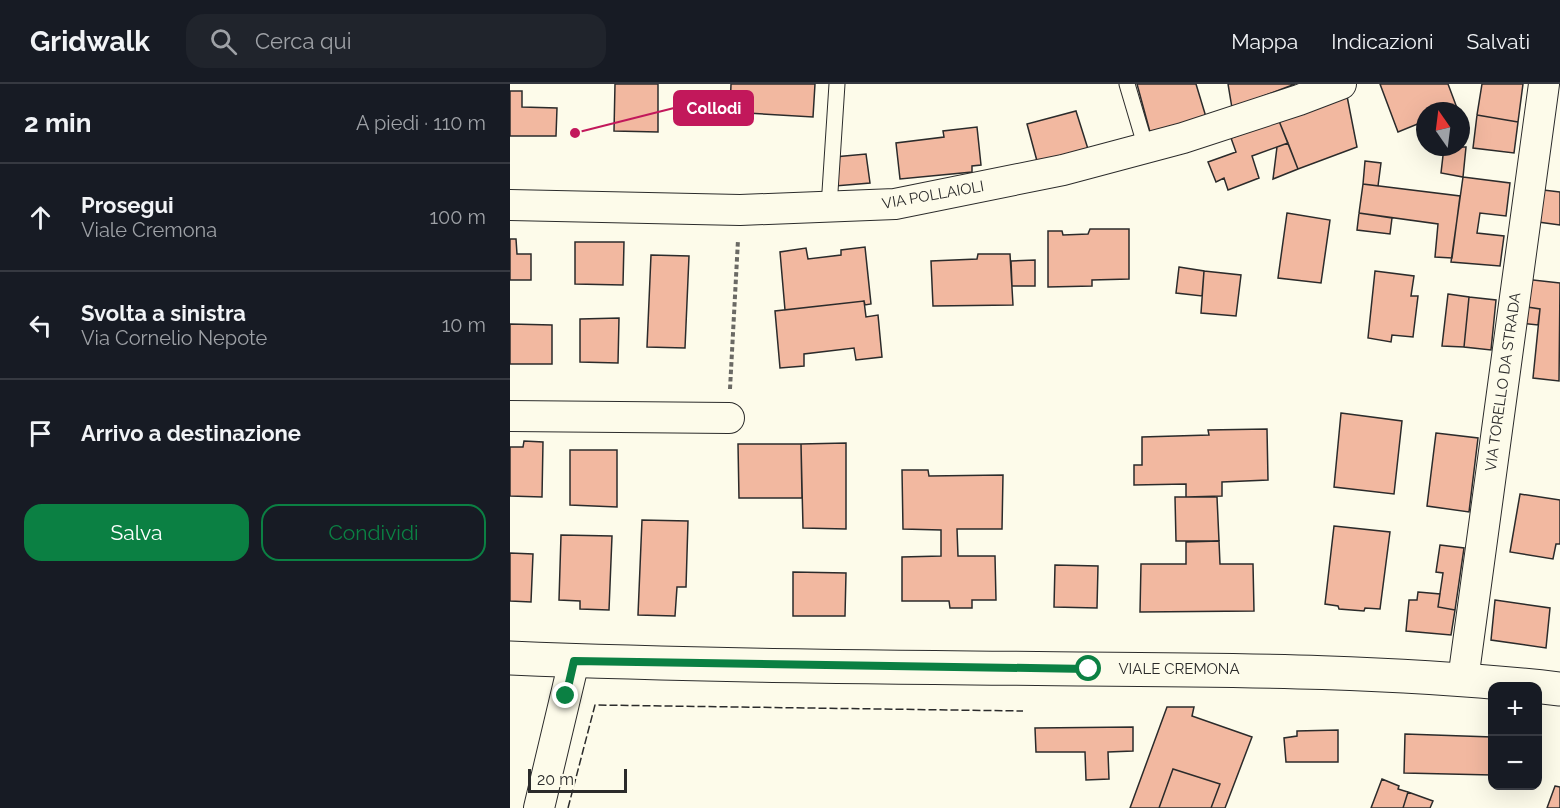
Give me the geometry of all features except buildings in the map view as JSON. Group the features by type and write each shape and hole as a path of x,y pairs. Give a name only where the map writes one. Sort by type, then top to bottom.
{"main road":[{"name":"VIALE CREMONA","path":"510,658 816,666 1272,670 1463,680 1560,689"}],"street":[{"name":"VIA POLLAIOLI","path":"510,205 740,210 895,204 1063,170 1146,148 1183,138 1341,84"},
{"name":"VIA TORELLO DA STRADA","path":"1463,680 1544,84"},
{"path":"510,417 729,418"},
{"path":"539,808 574,661"}],"lane":[{"path":"829,207 837,84"},
{"path":"1127,84 1146,148"}],"path":[{"path":"729,418 740,210"}],"fence":[{"path":"568,808 595,705 1023,711"}],"place":[{"name":"Collodi","path":"575,133"}],"route":[{"path":"566,696 574,661 1089,669"}]}
